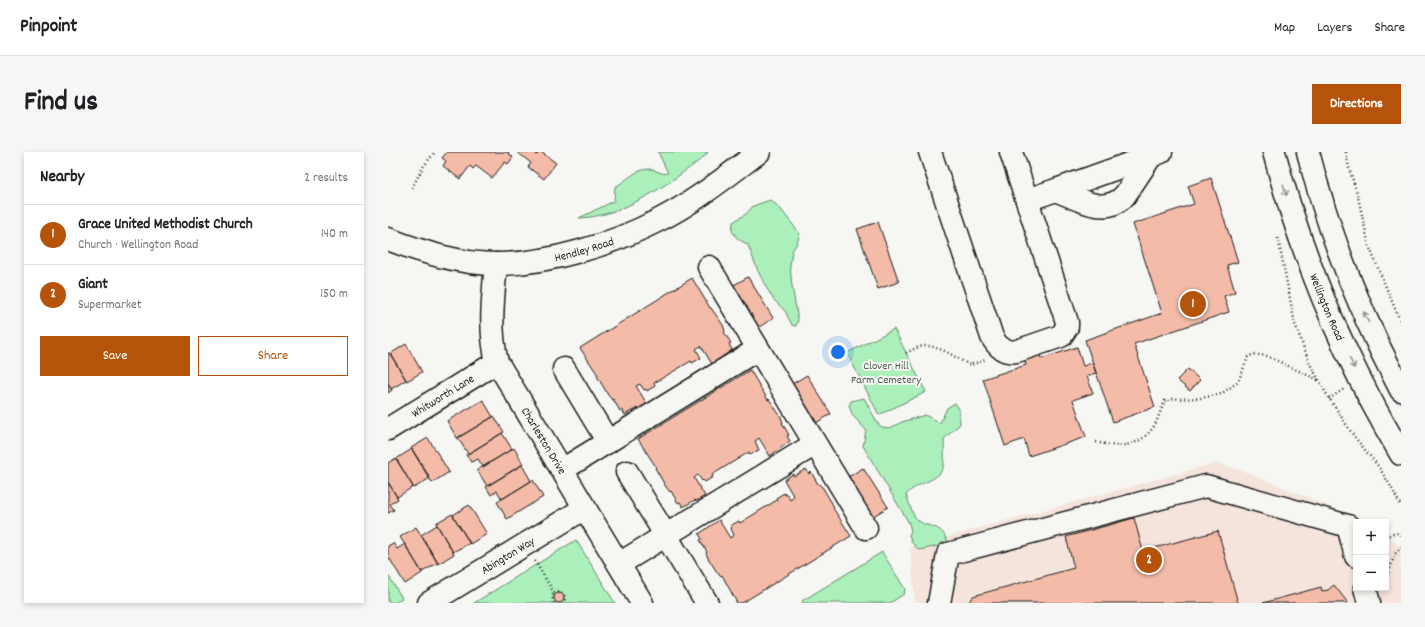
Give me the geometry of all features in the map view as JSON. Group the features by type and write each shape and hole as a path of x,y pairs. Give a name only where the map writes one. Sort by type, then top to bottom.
{"street":[{"name":"Hendley Road","path":"388,239 440,257 496,264 528,262 558,256 608,242 660,220 701,195 759,152"},
{"path":"930,152 992,337 999,348 1012,352 1060,336 1067,327 1066,315 1011,152"},
{"name":"Wellington Road","path":"1274,152 1293,218 1328,312 1355,371 1385,428 1401,454"},
{"path":"1308,152 1334,235 1356,295 1385,360 1401,390"},
{"path":"1028,200 1156,154"},
{"path":"1056,190 1089,204 1097,206 1111,205 1121,200 1156,154"},
{"name":"Charleston Drive","path":"496,264 492,324 493,344 497,362 642,603"},
{"path":"709,267 866,528"},
{"path":"562,470 758,349"},
{"name":"Whitworth Lane","path":"388,429 497,362"},
{"path":"564,368 608,442"},
{"path":"619,564 815,444"},
{"path":"627,472 707,603"},
{"path":"939,603 948,554 1206,486 1348,526 1356,555"},
{"name":"Abington Way","path":"429,603 585,508"},
{"path":"1366,591 1369,603"}],"path":[{"path":"412,188 423,167 435,152"},
{"path":"1346,152 1369,246 1401,322"},
{"path":"1278,236 1295,324 1310,364 1326,393 1350,430 1384,476 1401,506"},
{"path":"906,353 918,347 924,346 932,347 970,365 990,359"},
{"path":"1096,442 1118,446 1138,442 1149,434 1155,425 1166,401 1172,399 1202,398 1221,394 1238,382 1248,357 1254,354 1267,356 1319,381"},
{"path":"1389,536 1394,533 1401,535"},
{"path":"525,545 554,593 552,597 554,603"},
{"path":"1389,571 1395,554 1401,547"},
{"path":"554,593 561,592 564,594 566,599 563,603"}],"shaded area":[{"path":"1216,463 1249,473 1360,519 1353,519 1353,591 1389,591 1389,536 1401,549 1401,603 911,603 915,600 910,547"}],"green space":[{"path":"658,152 708,152 704,157 676,177 645,197 612,212 579,218 614,201 615,187 635,173 649,169 668,173"},
{"path":"770,200 779,207 800,234 792,251 790,266 798,320 796,326 792,325 785,311 774,300 766,287 748,245 737,238 732,231 733,222 746,214 753,206"},
{"name":"Clover Hill Farm Cemetery","path":"894,329 926,392 879,415 847,353"},
{"path":"864,398 878,424 882,427 890,428 902,422 925,415 940,423 947,408 955,403 959,409 960,424 944,439 944,462 940,473 931,480 914,488 906,495 915,517 924,524 942,532 948,544 919,550 912,543 909,535 911,531 909,523 863,446 866,430 853,416 849,406 851,401"},
{"path":"576,540 615,603 474,603"},
{"path":"882,552 905,589 904,594 890,603 803,603 802,601"},
{"path":"388,575 402,598 395,603 388,602"}],"building":[{"path":"447,152 509,152 508,153 513,157 508,164 505,162 492,178 476,166 473,169 470,166 460,179 443,166 446,161 442,158"},
{"path":"517,152 534,152 537,155 541,152 556,163 544,179 528,167 531,163"},
{"path":"1211,178 1238,262 1227,265 1235,292 1224,296 1229,312 1134,344 1155,407 1113,422 1085,340 1162,313 1133,224 1194,204 1188,186"},
{"path":"878,222 899,282 878,289 857,229"},
{"path":"748,277 773,318 758,328 732,286"},
{"path":"692,278 710,308 723,325 724,332 731,343 729,344 732,350 712,364 701,346 696,349 701,358 692,363 691,361 654,383 655,386 647,391 646,389 644,390 640,384 636,386 647,404 638,410 637,408 625,415 622,410 620,411 613,399 612,400 608,395 597,376 598,375 580,348"},
{"path":"406,344 422,372 407,381 390,354"},
{"path":"1077,347 1083,366 1092,363 1096,373 1087,376 1093,393 1073,400 1086,437 1029,456 1024,439 1005,446 983,379 1026,365 1024,357 1039,352 1041,359"},
{"path":"388,353 390,353 406,380 391,389 388,383"},
{"path":"1188,369 1200,380 1190,391 1177,380"},
{"path":"750,370 768,400 769,399 781,417 790,441 770,456 759,438 755,441 759,450 750,455 749,452 712,475 713,477 705,482 703,480 702,481 698,475 694,478 705,496 683,507 680,502 678,503 671,491 670,492 666,487 655,468 656,467 638,439"},
{"path":"807,375 831,414 816,423 792,384"},
{"path":"388,383 392,390 388,393"},
{"path":"483,400 493,417 457,438 447,421"},
{"path":"494,416 504,432 468,454 458,438"},
{"path":"502,433 512,449 483,467 478,459 471,462 466,455"},
{"path":"428,438 449,472 432,483 411,448"},
{"path":"514,448 523,464 487,486 477,470"},
{"path":"412,449 430,478 414,488 396,459"},
{"path":"396,458 413,487 397,497 388,482 388,463"},
{"path":"522,465 531,481 502,499 497,491 491,495 486,487"},
{"path":"863,468 888,507 872,517 848,477"},
{"path":"806,469 809,474 811,472 818,484 823,488 834,507 833,508 851,536 742,603 737,603 722,575 720,576 708,558 699,534 719,520 730,538 734,535 730,526 739,521 740,523 777,500 776,498 784,493 785,495 787,494 790,500 794,497 784,480 793,474 794,476"},
{"path":"533,480 543,497 507,519 497,502"},
{"path":"388,482 398,499 390,504 394,510 388,513"},
{"path":"469,505 487,534 470,544 453,515"},
{"path":"452,514 470,543 453,552 436,523"},
{"path":"1134,518 1143,551 1218,531 1238,603 968,603 973,596 1074,568 1066,537"},
{"path":"437,525 454,554 438,564 421,535"},
{"path":"416,527 438,563 422,572 400,537"},
{"path":"393,543 397,549 405,544 422,573 405,584 388,556 388,546"},
{"path":"1334,585 1348,603 1263,603 1321,587 1322,591 1328,590"},
{"path":"557,593 561,593 563,594 563,602 557,603 554,600 554,596"}],"place":[{"name":"Grace United Methodist Church","path":"1193,304"},
{"name":"Giant","path":"1149,560"}]}
